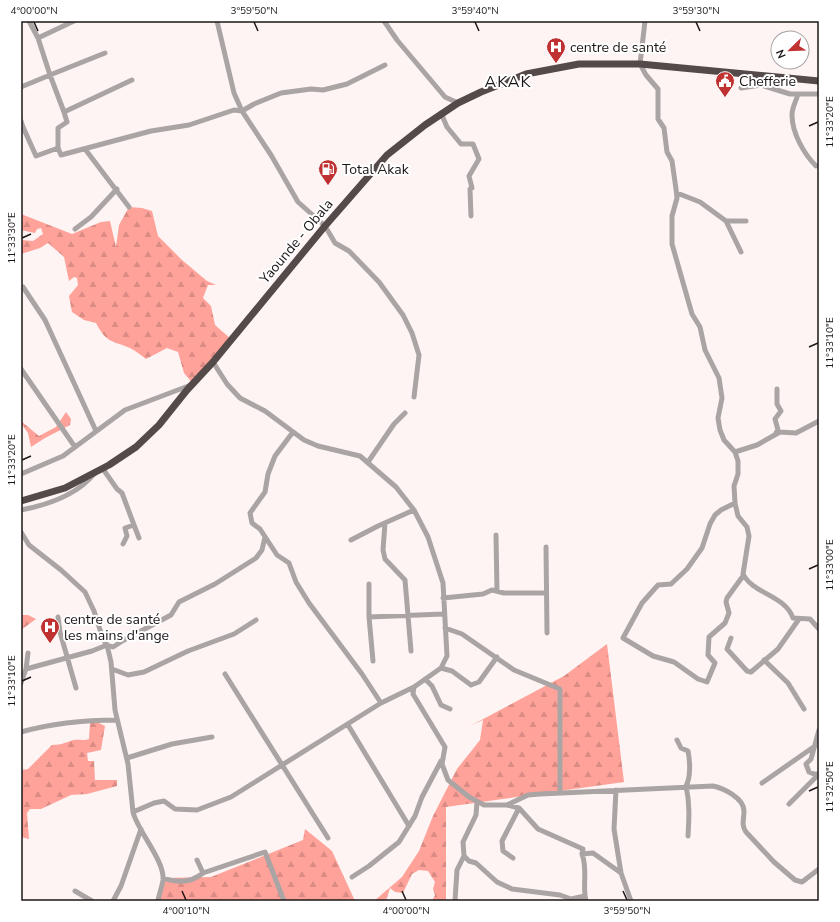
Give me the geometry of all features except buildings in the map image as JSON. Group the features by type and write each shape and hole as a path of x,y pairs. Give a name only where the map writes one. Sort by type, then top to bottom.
{"highway":[{"name":"Yaounde - Obala","path":"21,501 65,488 99,470 136,447 159,425 213,362 324,226 387,156 441,113 458,103 508,81 546,69 579,64 640,64 819,81"}],"street":[{"path":"29,21 38,38 67,122 58,128 58,148 61,155 151,131 189,125 234,110 242,111 254,104 281,93 311,89 323,90 347,84 385,65"},
{"path":"38,38 74,21"},
{"path":"217,21 234,93 242,111 271,155 298,202 324,226 335,243 349,251 379,282 403,315 412,333 419,356 414,397"},
{"path":"384,21 397,40 445,98 458,103"},
{"path":"645,21 640,64 646,75 658,89 658,119 664,128 667,152 672,161 677,193 676,206 672,216 672,244 692,314 700,327 705,350 720,378 722,398 718,418 720,430 724,440 736,452 738,474 734,486 735,503 738,516 747,527 749,536 743,566 744,576 748,583 775,599 791,613 793,618 810,619 819,629"},
{"path":"21,87 105,53"},
{"path":"64,112 132,80"},
{"path":"741,88 761,85 798,94 819,94"},
{"path":"798,94 792,116 794,128 807,157 816,166 819,165"},
{"path":"441,113 447,127 461,144 474,144 479,159 469,176 472,188 470,189 471,216"},
{"path":"21,121 22,127 36,156 58,148"},
{"path":"85,149 130,207"},
{"path":"75,229 91,217 117,189"},
{"path":"677,193 700,202 726,221 741,252"},
{"path":"726,221 746,221"},
{"path":"23,287 45,320 96,431"},
{"path":"133,812 154,803 164,802 175,809 197,810 231,797 381,703 414,687 441,668 448,656 443,582 428,537 414,510 396,487 360,456 318,446 293,432 265,411 240,398 227,384 213,362"},
{"path":"21,369 75,447"},
{"path":"21,474 62,456 125,410 192,385"},
{"path":"776,434 778,430 775,419 781,410 777,400 777,389"},
{"path":"368,462 394,424 405,413"},
{"path":"736,452 757,445 780,432 796,433 819,421"},
{"path":"293,432 275,456 268,474 265,492 250,513 252,523 260,529 278,555 289,563 296,582 309,603 362,674 381,703"},
{"path":"21,510 58,500 88,483 99,470 117,490 122,493 139,538"},
{"path":"735,503 721,510 715,515 710,524 702,548 687,569 671,584 658,585 642,603 623,638 653,656 674,662 698,679 707,682 715,663 708,655 710,637 725,622 729,613 726,602 727,598 744,576"},
{"path":"351,540 414,510"},
{"path":"385,523 383,550 385,558 405,580 411,651"},
{"path":"123,544 127,536 125,528 134,525"},
{"path":"21,532 29,545 61,570 85,592 107,645 112,669 117,720 127,758 133,812 155,855 164,878 158,901"},
{"path":"496,535 497,591"},
{"path":"26,669 68,658 107,645 113,647 120,644 124,640 171,615 179,602 215,584 256,558 262,550 265,537"},
{"path":"546,547 547,633"},
{"path":"369,584 369,617 373,661"},
{"path":"443,598 483,594 492,590 546,593"},
{"path":"369,617 444,614"},
{"path":"58,617 60,632 76,688"},
{"path":"731,638 727,649 747,671 751,672 778,649 799,619"},
{"path":"112,669 128,675 144,672 188,651 234,634 256,620"},
{"path":"445,628 462,634 514,670 560,689 560,793"},
{"path":"21,682 26,669 28,653"},
{"path":"441,668 452,672 471,685 479,682 496,657"},
{"path":"764,660 788,683 804,709"},
{"path":"225,674 328,838"},
{"path":"425,679 432,686 441,705 450,709"},
{"path":"352,877 369,866 399,842 409,826 439,767 445,746 419,706 413,694 414,687"},
{"path":"21,732 63,723 90,720 117,720"},
{"path":"348,724 409,826"},
{"path":"818,775 809,772 806,764 811,759 819,730"},
{"path":"127,758 172,744 212,737"},
{"path":"677,740 681,748 688,751 689,756 689,781 686,786 690,804 688,836"},
{"path":"762,783 815,746"},
{"path":"442,756 442,764 448,780 469,797 484,806 507,805 519,808 538,830 583,849 582,854 585,875 585,898 572,899 560,895 512,889 497,882 476,863 464,856"},
{"path":"789,804 818,775"},
{"path":"507,805 528,795 704,785 720,788 739,800 744,809 742,827 746,832 774,862 795,880 802,882 819,869"},
{"path":"616,790 614,829 621,873 631,901"},
{"path":"455,901 457,870 464,856 463,842 476,815 477,802"},
{"path":"513,858 503,851 502,841 519,808"},
{"path":"113,901 121,886 141,829"},
{"path":"164,878 187,882 203,873 265,852 284,901"},
{"path":"582,854 593,853 621,873"},
{"path":"197,860 203,873"},
{"path":"75,891 92,901"}],"green space":[{"path":"129,207 142,208 152,211 158,236 182,260 207,281 216,285 208,285 203,298 211,306 215,325 232,340 194,385 184,373 178,352 167,348 146,359 132,349 107,338 103,335 96,323 84,320 72,312 69,296 78,285 77,278 74,277 69,281 64,257 48,243 40,248 21,254 21,240 33,241 43,234 41,228 37,229 35,233 21,230 21,223 23,220 21,214 72,234 101,222 110,221 116,247 119,225"},
{"path":"66,412 71,419 70,425 31,447 28,433 21,421 39,436 56,427"},
{"path":"21,615 28,615 36,619 21,630"},
{"path":"607,644 624,782 446,807 446,901 432,901 435,895 433,889 435,882 428,871 419,870 412,874 403,893 395,892 390,888 386,901 374,901 402,877 419,851 433,816 457,769 480,740 483,720 470,726 564,676"},
{"path":"95,721 105,726 101,750 87,753 88,761 94,761 95,780 117,780 117,786 87,794 71,795 41,809 30,809 27,813 29,839 21,837 21,770 28,769 52,745 74,740 89,739 90,723"},
{"path":"305,829 332,851 355,901 160,901 162,878 211,877 303,840"}],"place":[{"name":"centre de santé","path":"556,64"},
{"name":"Chefferie","path":"725,98"},
{"name":"Total Akak","path":"328,186"},
{"name":"centre de santé les mains d'ange","path":"50,644"}],"district":[{"name":"AKAK","path":"508,81"}]}
